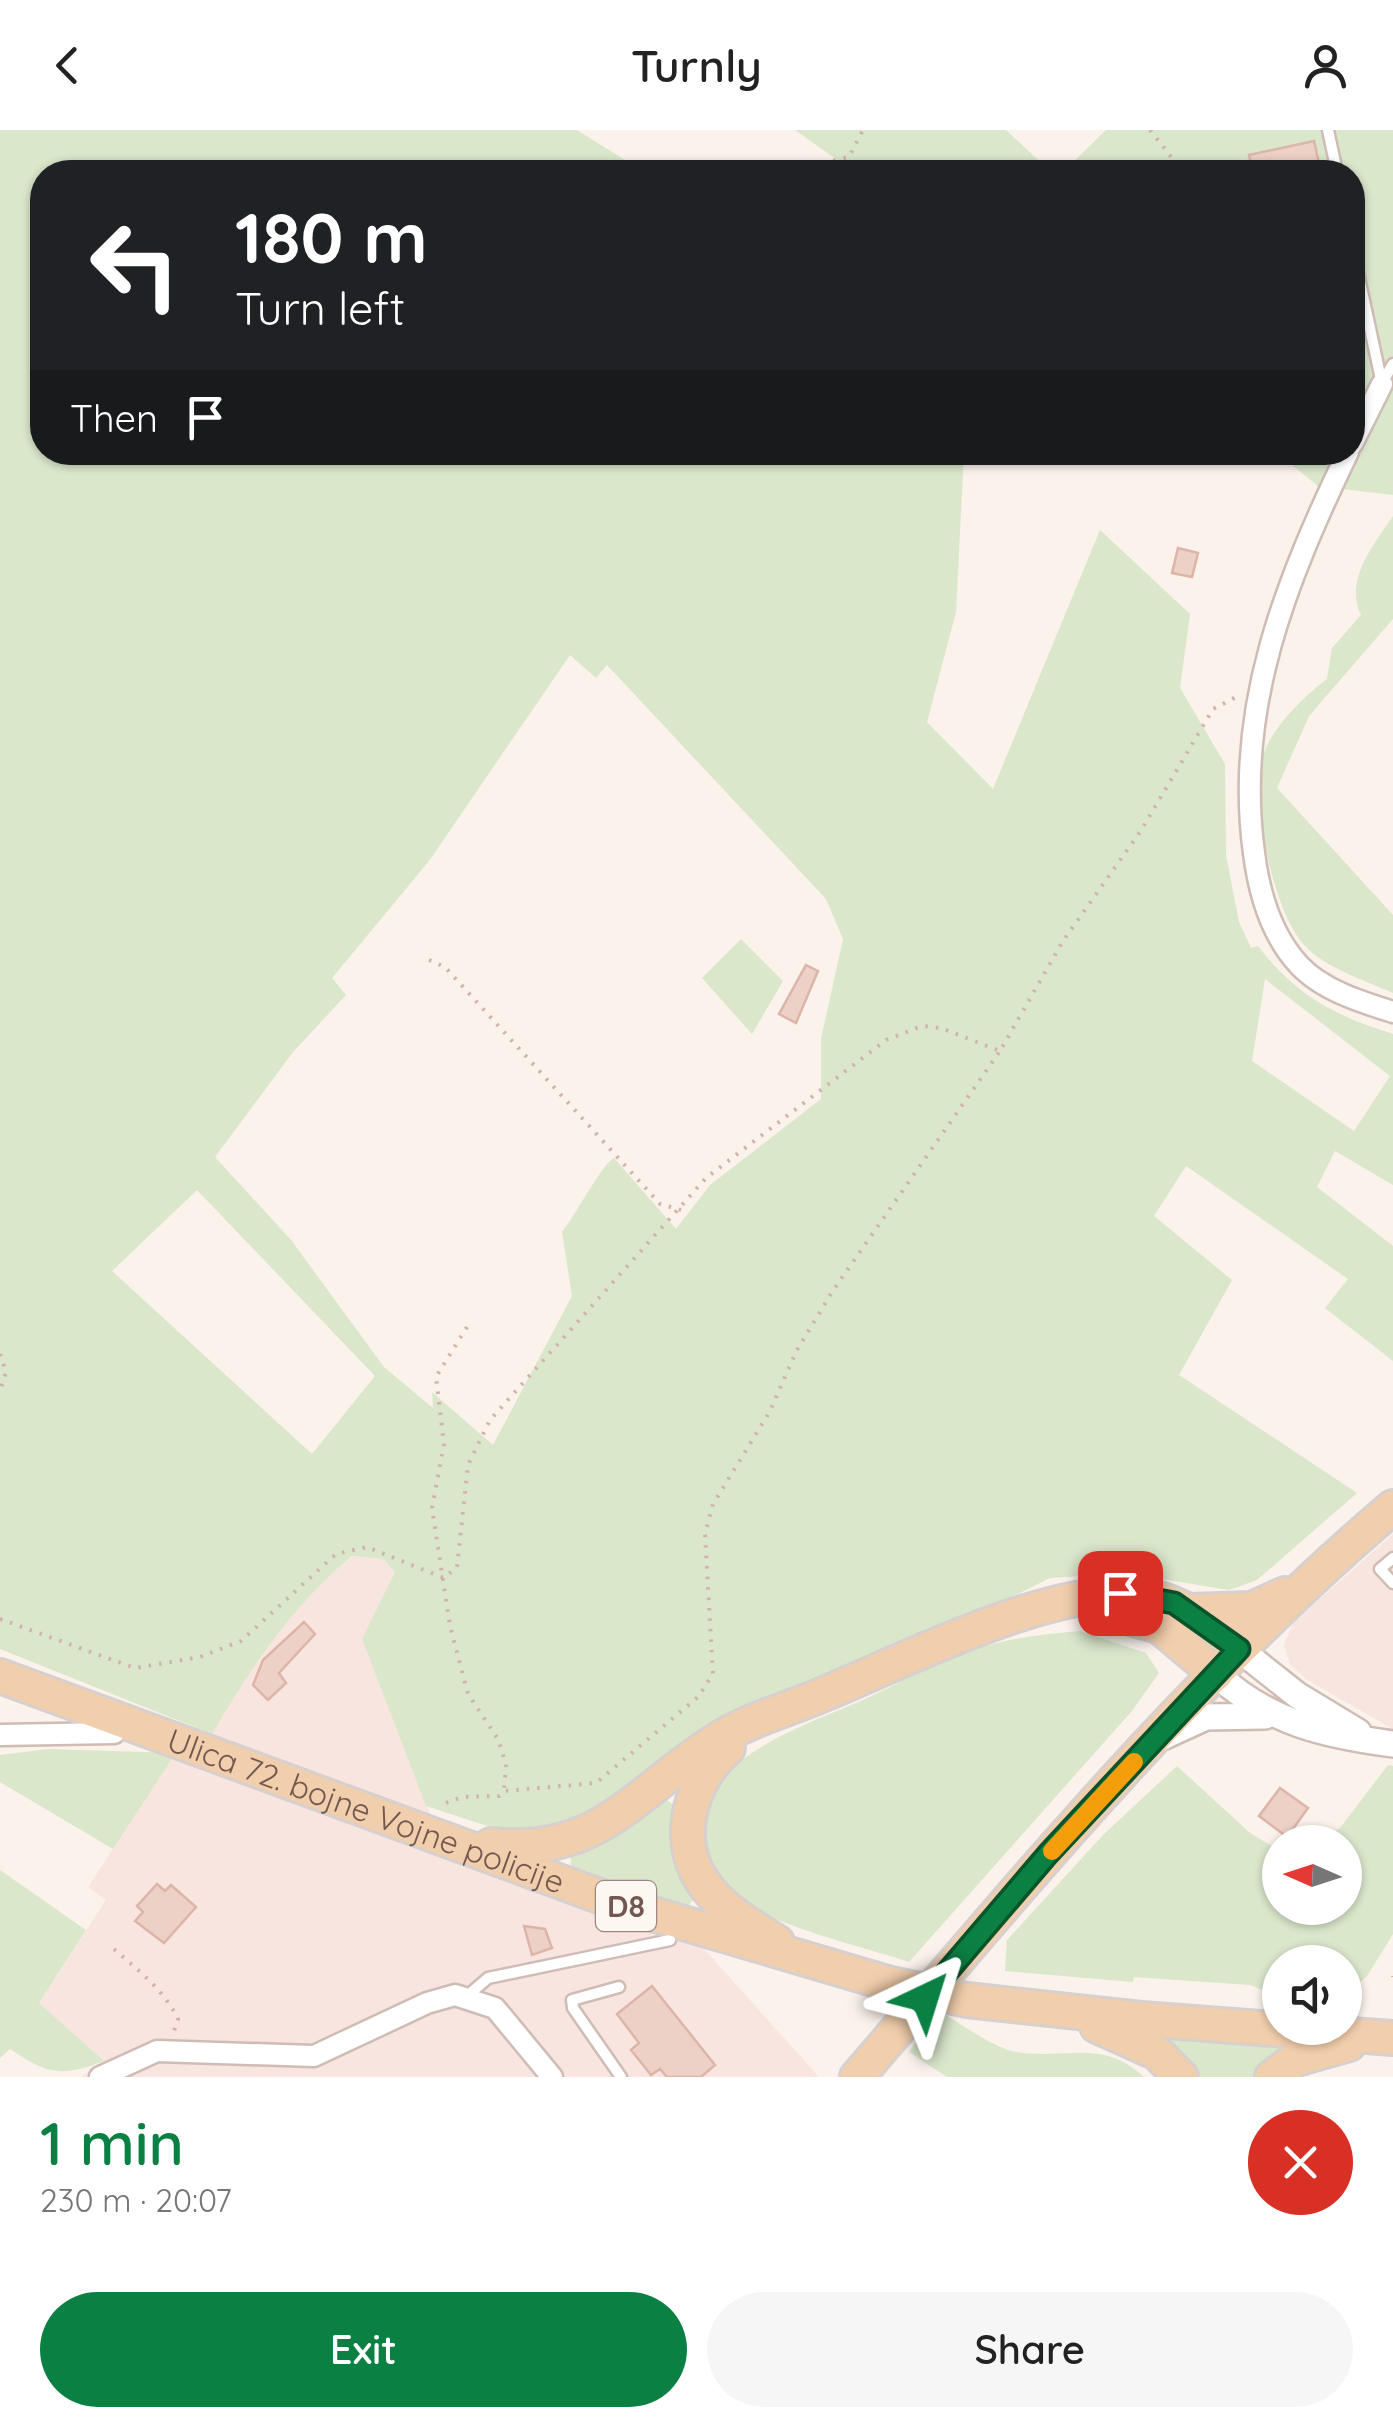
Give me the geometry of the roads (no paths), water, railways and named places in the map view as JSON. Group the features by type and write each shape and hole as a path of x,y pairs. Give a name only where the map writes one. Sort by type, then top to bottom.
{"main road":[{"path":"857,2077 1048,1854 1239,1649 1302,1586 1393,1507"},
{"path":"1190,1611 1252,1608 1302,1586"},
{"path":"444,1840 532,1848 589,1834 628,1810 725,1735 979,1629 1055,1607 1120,1593 1157,1598 1190,1611 1239,1649"},
{"path":"1055,1607 1114,1611 1146,1621 1172,1634 1216,1674"},
{"path":"1146,1621 1167,1643 1179,1666 1181,1682 1164,1730"},
{"name":"Ulica 72. bojne Vojne policije","path":"0,1676 646,1912 810,1964 967,2000 1055,2012"},
{"path":"758,1722 706,1771 694,1794 688,1842 694,1866 720,1903 810,1964"},
{"path":"1055,2012 1134,2039 1157,2053 1182,2077"},
{"name":"D8","path":"1055,2012 1393,2038"},
{"path":"1272,2077 1296,2059 1393,2038"}],"street":[{"path":"1365,418 1382,384"},
{"path":"1342,465 1292,576 1257,686 1250,732 1250,812 1257,874 1268,916 1282,945 1301,968 1359,1001 1393,1012"},
{"path":"1239,1649 1324,1714 1387,1743"},
{"path":"1216,1674 1255,1707 1276,1718 1311,1730 1387,1743"},
{"path":"1164,1730 1206,1716 1276,1718"},
{"path":"0,1735 114,1732"},
{"path":"100,2077 124,2063 172,2050 314,2056 427,2003 468,1996 495,2008 552,2077"}],"lane":[{"path":"1328,130 1334,160"},
{"path":"1365,305 1382,384"},
{"path":"1382,384 1393,364"},
{"path":"1393,1558 1380,1568 1393,1584"},
{"path":"468,1996 488,1978 670,1940"},
{"path":"619,1987 578,1995 572,2000 572,2008 621,2077"}]}
